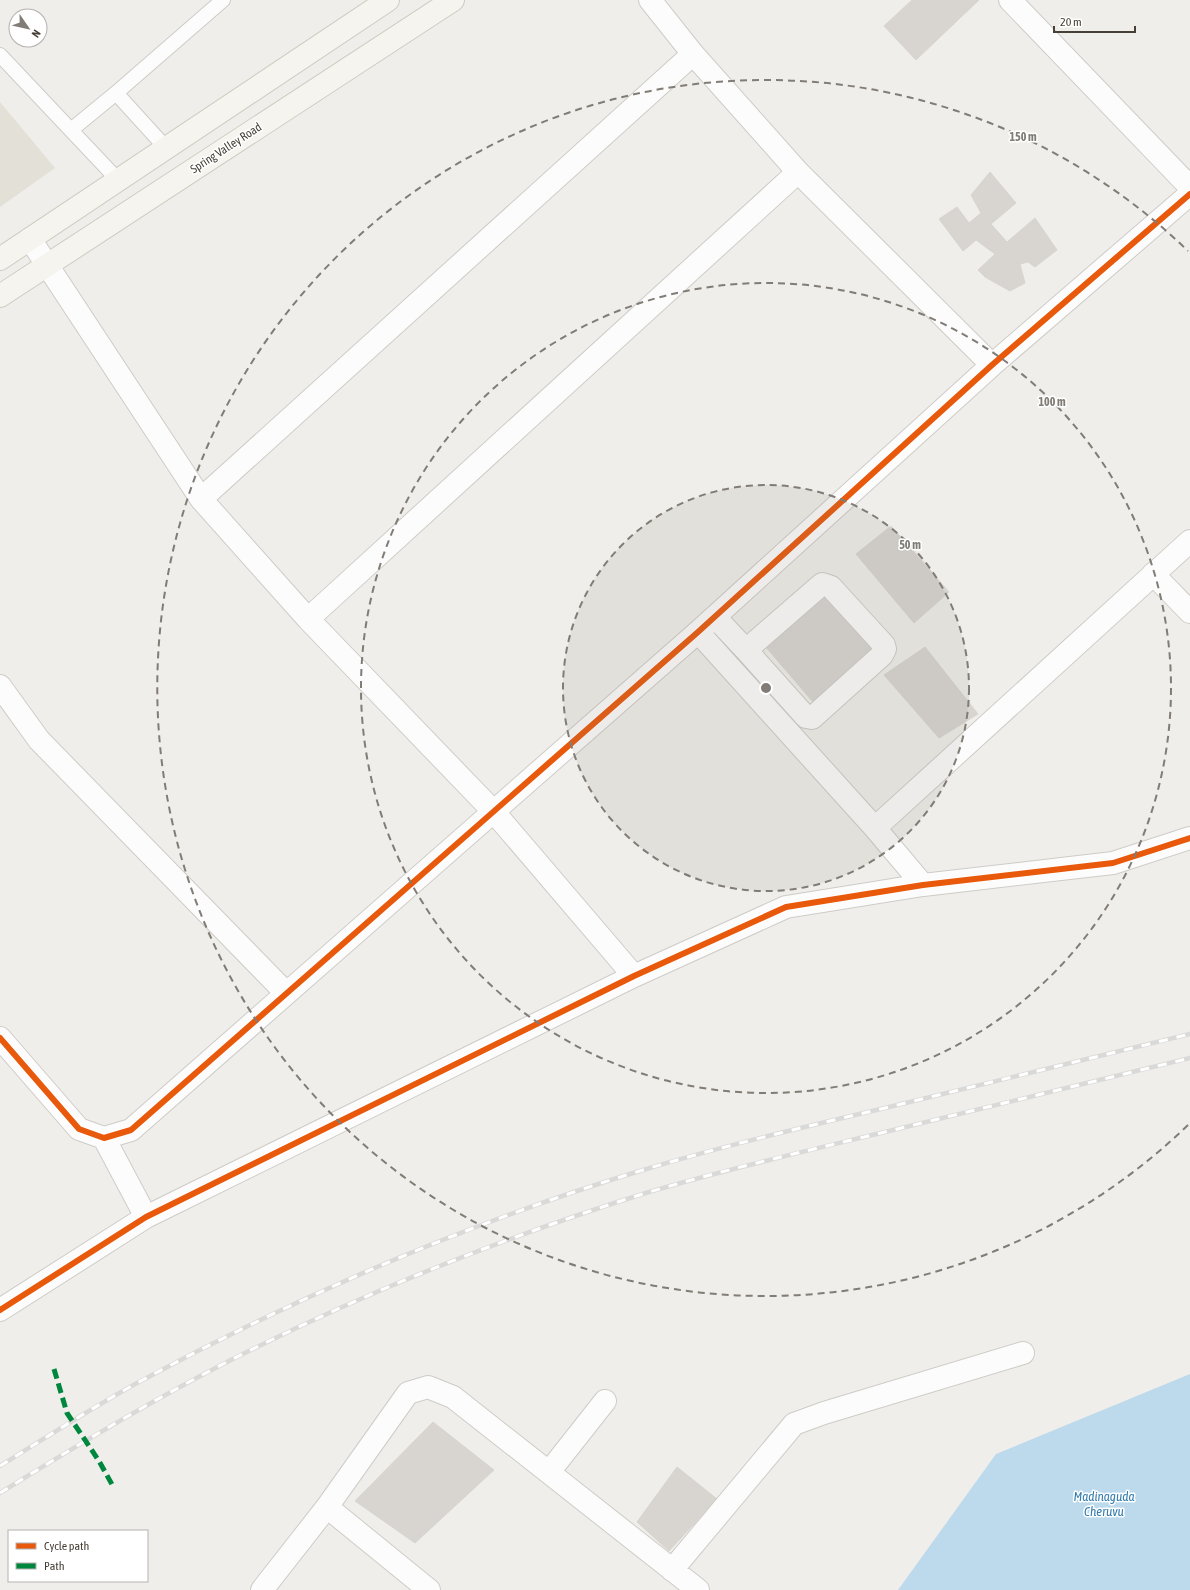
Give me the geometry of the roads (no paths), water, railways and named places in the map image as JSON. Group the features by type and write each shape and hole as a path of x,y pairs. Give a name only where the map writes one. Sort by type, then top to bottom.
{"street":[{"path":"0,259 388,0"},
{"name":"Spring Valley Road","path":"0,296 453,0"},
{"path":"650,0 693,54 798,172 992,365"},
{"path":"1010,0 1190,187"},
{"path":"201,499 693,54"},
{"path":"308,619 798,172"},
{"path":"0,1038 79,1129 104,1138 131,1130 715,617 992,365 1190,194"},
{"path":"30,239 201,499 308,619 494,812 634,976"},
{"path":"875,828 1190,541"},
{"path":"1153,574 1190,612"},
{"path":"715,617 806,716 812,718 882,655 885,649 884,645 831,586 822,584 746,650"},
{"path":"698,632 875,828 923,885"},
{"path":"0,686 39,740 286,993"},
{"path":"775,717 792,701"},
{"path":"0,1310 146,1217 634,976 786,907 923,885 1113,863 1190,838"},
{"path":"104,1138 146,1217"},
{"path":"672,1570 794,1424 824,1413 1023,1353"},
{"path":"262,1590 327,1507 408,1393 428,1387 453,1397 698,1590"},
{"path":"549,1472 606,1401"},
{"path":"327,1507 429,1590"}],"lane":[{"path":"71,130 223,0"},
{"path":"0,55 118,180"},
{"path":"116,93 166,148"}],"water":[{"name":"Madinaguda Cheruvu","path":"1190,1374 1190,1590 898,1590 996,1454"}],"railway":[{"path":"0,1466 85,1413 137,1383 259,1320 385,1264 513,1213 643,1170 733,1145 1190,1034"},
{"path":"0,1493 112,1425 227,1362 382,1290 488,1247 595,1209 708,1176 796,1153 1190,1058"}]}
